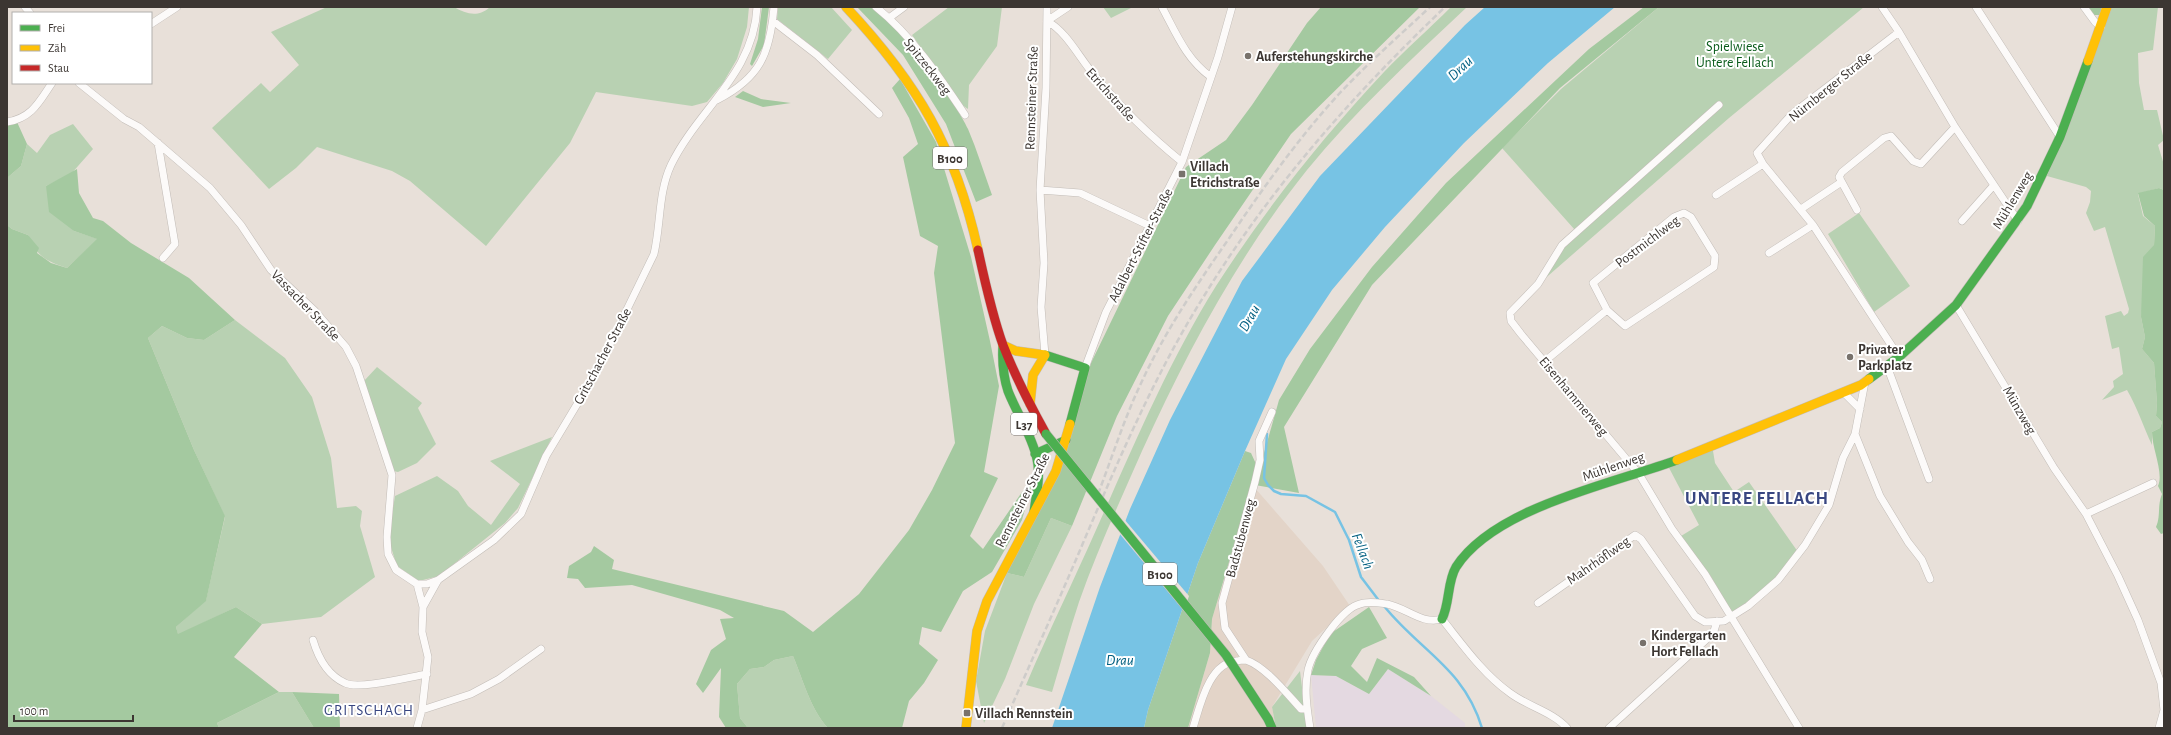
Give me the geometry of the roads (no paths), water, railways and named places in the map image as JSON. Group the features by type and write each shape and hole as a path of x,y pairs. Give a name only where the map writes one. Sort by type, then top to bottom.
{"main road":[{"name":"B100","path":"846,7 869,30 908,80 948,153 960,183 1003,344 1030,404 1046,434 1226,655 1268,719 1272,728"},
{"name":"Mühlenweg","path":"1442,619 1446,611 1448,592 1455,569 1465,554 1480,540 1503,526 1560,499 1638,474 1729,440 1843,392 1865,382 1899,358 1956,305 2018,221 2042,178 2060,137 2107,7"},
{"path":"1003,344 1016,351 1045,355 1085,368"},
{"name":"L37","path":"1003,344 1001,361 1005,386 1026,430 1037,461 1034,512"},
{"name":"L37","path":"1030,404 1033,374 1045,355"},
{"name":"Rennsteiner Straße","path":"966,728 977,631 987,601 1056,471 1066,440 1085,368"},
{"path":"1035,454 1066,440"}],"street":[{"path":"152,23 176,7"},
{"name":"Gritschacher Straße","path":"417,584 428,584 438,580 494,540 521,514 546,456 597,371 654,254 658,235 662,192 671,166 695,125 733,78 750,41 757,7"},
{"name":"Gritschacher Straße","path":"715,101 737,90 759,66 766,54 773,21 774,7"},
{"name":"Spitzeckweg","path":"876,7 890,18 916,47 964,115"},
{"path":"890,18 904,7"},
{"name":"Rennsteiner Straße","path":"1045,355 1041,307 1044,263 1040,190 1046,96 1048,7"},
{"path":"1047,21 1068,7"},
{"path":"1162,7 1187,54 1194,64 1211,77"},
{"name":"Adalbert-Stifter-Straße","path":"1085,368 1106,312 1182,162 1211,77 1232,7"},
{"path":"1882,7 1899,32 1955,127 2018,221"},
{"path":"1976,7 2060,137"},
{"path":"2084,7 2090,17 2101,27"},
{"path":"773,21 818,55 879,114"},
{"name":"Etrichstraße","path":"1047,21 1059,28 1087,67 1139,125 1182,162"},
{"name":"Nürnberger Straße","path":"1763,164 1757,153 1792,114 1899,32"},
{"path":"7,122 19,120 27,116 51,84"},
{"name":"Vassacher Straße","path":"81,84 124,119 139,127 210,188 241,225 272,270 315,311 346,347 356,366 392,475 387,537 388,554 396,570 417,584"},
{"name":"Eisenhammerweg","path":"1719,105 1562,245 1538,284 1510,313 1511,321 1638,474 1731,616 1799,728"},
{"path":"1857,210 1840,183 1839,177 1842,172 1884,138 1891,136 1913,161 1921,164 1955,127"},
{"path":"158,143 174,244 163,258"},
{"path":"1716,194 1763,164 1813,225 1899,358"},
{"path":"1801,209 1840,183"},
{"path":"1962,220 1994,185"},
{"path":"1040,190 1080,193 1150,226"},
{"name":"Postmichlweg","path":"1684,213 1691,217 1715,256 1714,267 1625,326 1607,310 1593,283 1674,217 1684,213"},
{"path":"1769,253 1813,225"},
{"name":"Münzweg","path":"1956,305 2054,468 2086,514 2130,601 2154,660 2161,683 2164,710 2159,728"},
{"path":"1545,361 1607,310"},
{"path":"1887,366 1929,479"},
{"name":"Mahrhöflweg","path":"1538,603 1635,535 1641,539 1695,616 1705,622 1724,621 1748,606 1778,580 1805,545 1829,505 1843,458 1855,434 1865,382"},
{"path":"1843,392 1860,409"},
{"name":"Badstubenweg","path":"1272,412 1259,441 1260,460 1255,482 1222,603 1225,628 1246,660 1266,674 1301,709 1307,708"},
{"path":"1855,434 1880,496 1908,542 1922,560 1930,579"},
{"path":"2086,514 2153,483"},
{"name":"Gritschacher Straße","path":"417,728 422,710 428,657 422,632 423,606 438,580"},
{"path":"417,584 423,606"},
{"path":"1310,728 1307,708 1308,669 1322,641 1335,623 1352,608 1359,604 1374,602 1388,604 1428,621 1442,619 1469,653 1505,690 1567,728"},
{"path":"1609,728 1708,638 1714,631 1717,621"},
{"path":"313,640 318,656 330,672 346,684 369,684 427,674"},
{"path":"422,710 471,694 499,679 540,649"},
{"path":"1193,728 1212,678 1219,670 1231,661 1246,660"}],"water":[{"name":"Drau","path":"1485,7 1615,7 1548,63 1464,143 1385,227 1332,290 1286,359 1245,451 1198,563 1148,710 1144,728 1052,728 1100,587 1130,509 1170,420 1242,281 1320,176 1465,25"}],"waterway":[{"name":"Fellach","path":"1267,434 1264,478 1268,485 1274,491 1281,494 1306,496 1335,512 1349,540 1361,577 1380,602"},
{"name":"Fellach","path":"1384,606 1398,622 1453,675 1474,707 1482,728"}],"railway":[{"path":"1098,494 1125,421 1152,360 1206,271 1268,182 1323,112 1360,72 1430,7"},
{"path":"1002,728 1139,417 1169,356 1204,296 1257,217 1315,144 1378,74 1445,7"}],"place":[{"name":"Auferstehungskirche","path":"1248,56"},
{"name":"Villach Etrichstraße","path":"1182,174"},
{"name":"Privater Parkplatz","path":"1850,357"},
{"name":"Kindergarten Hort Fellach","path":"1643,643"},
{"name":"Villach Rennstein","path":"967,713"}],"district":[{"name":"UNTERE FELLACH","path":"1757,498"},
{"name":"GRITSCHACH","path":"369,710"}],"park label":[{"name":"Spielwiese Untere Fellach","path":"1735,54"}]}
